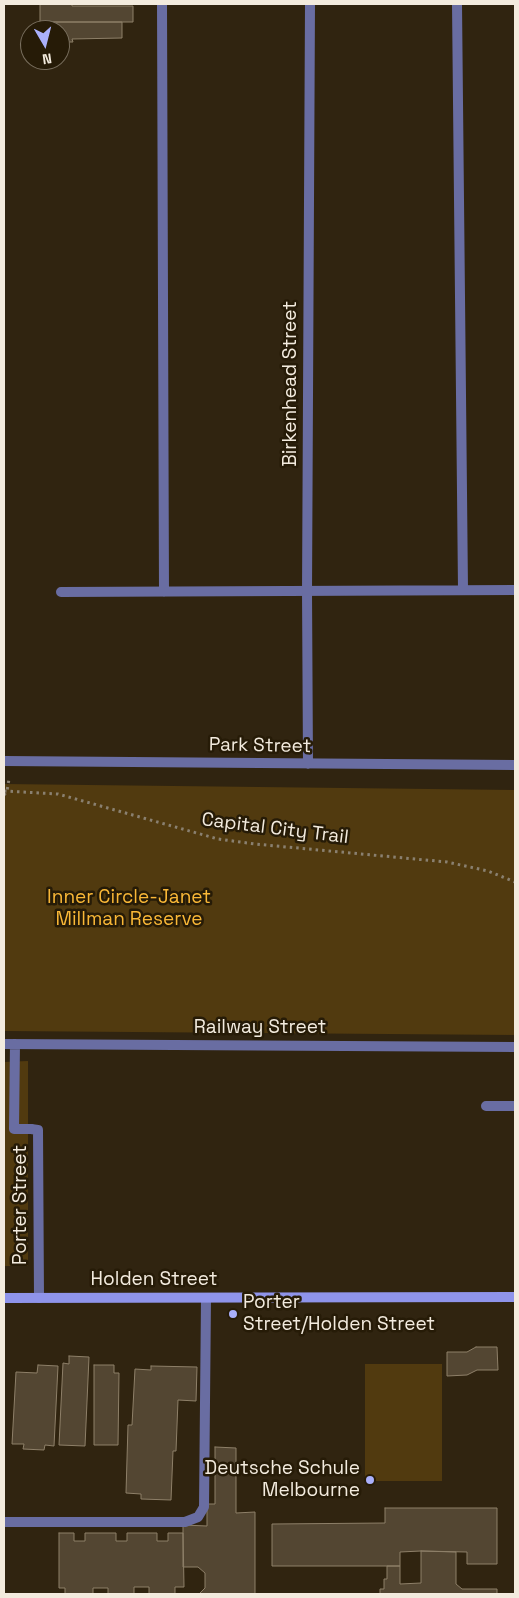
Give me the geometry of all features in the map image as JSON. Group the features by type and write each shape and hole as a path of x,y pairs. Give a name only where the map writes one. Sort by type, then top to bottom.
{"main road":[{"name":"Holden Street","path":"4,1298 515,1297"}],"street":[{"path":"162,4 164,592"},
{"name":"Birkenhead Street","path":"308,764 310,4"},
{"path":"458,4 463,590"},
{"path":"61,592 515,590"},
{"name":"Park Street","path":"4,761 515,765"},
{"name":"Railway Street","path":"4,1044 515,1047"},
{"name":"Porter Street","path":"15,1044 14,1129 38,1130 39,1298"},
{"path":"486,1106 515,1106"},
{"path":"4,1522 185,1522 198,1517 204,1507 206,1298"}],"path":[{"path":"4,795 5,791"},
{"name":"Capital City Trail","path":"5,791 44,792 69,797 218,839 447,862 488,872 515,882"}],"green space":[{"name":"Inner Circle-Janet Millman Reserve","path":"4,784 515,790 515,1035 4,1031"},
{"path":"28,1061 28,1266 4,1266 4,1062"},
{"path":"365,1364 442,1364 442,1481 365,1481"}],"building":[{"path":"40,4 133,6 133,22 40,20"},
{"path":"70,22 122,22 122,38 72,39 73,42 70,42"},
{"path":"476,1347 497,1347 498,1370 477,1370 467,1375 447,1376 447,1352 467,1352"},
{"path":"69,1356 89,1357 85,1446 59,1445 63,1363 69,1364"},
{"path":"38,1365 58,1366 54,1446 45,1445 44,1450 23,1449 24,1444 12,1444 16,1372 37,1373"},
{"path":"94,1365 114,1365 114,1373 119,1373 118,1445 94,1445"},
{"path":"151,1366 197,1367 196,1401 178,1400 176,1451 173,1451 171,1500 141,1499 141,1494 126,1493 128,1425 132,1425 135,1369 151,1370"},
{"path":"215,1447 236,1448 236,1513 255,1512 255,1594 199,1594 205,1588 205,1573 198,1567 183,1567 183,1525 207,1526 207,1504 215,1504"},
{"path":"385,1508 497,1508 497,1564 467,1564 467,1552 421,1551 400,1552 400,1566 272,1566 272,1524 385,1523"},
{"path":"59,1533 74,1533 74,1541 85,1541 85,1533 116,1533 116,1541 127,1541 127,1533 157,1533 157,1541 168,1541 168,1533 183,1533 184,1587 175,1587 175,1594 149,1594 149,1587 134,1587 134,1594 108,1594 108,1588 93,1588 93,1594 65,1594 65,1588 59,1588"},
{"path":"421,1551 456,1552 456,1584 462,1589 497,1589 497,1594 380,1594 380,1589 384,1589 384,1579 387,1579 387,1566 400,1566 400,1584 421,1583"}],"place":[{"name":"Porter Street/Holden Street","path":"233,1314"},
{"name":"Deutsche Schule Melbourne","path":"370,1480"}]}
